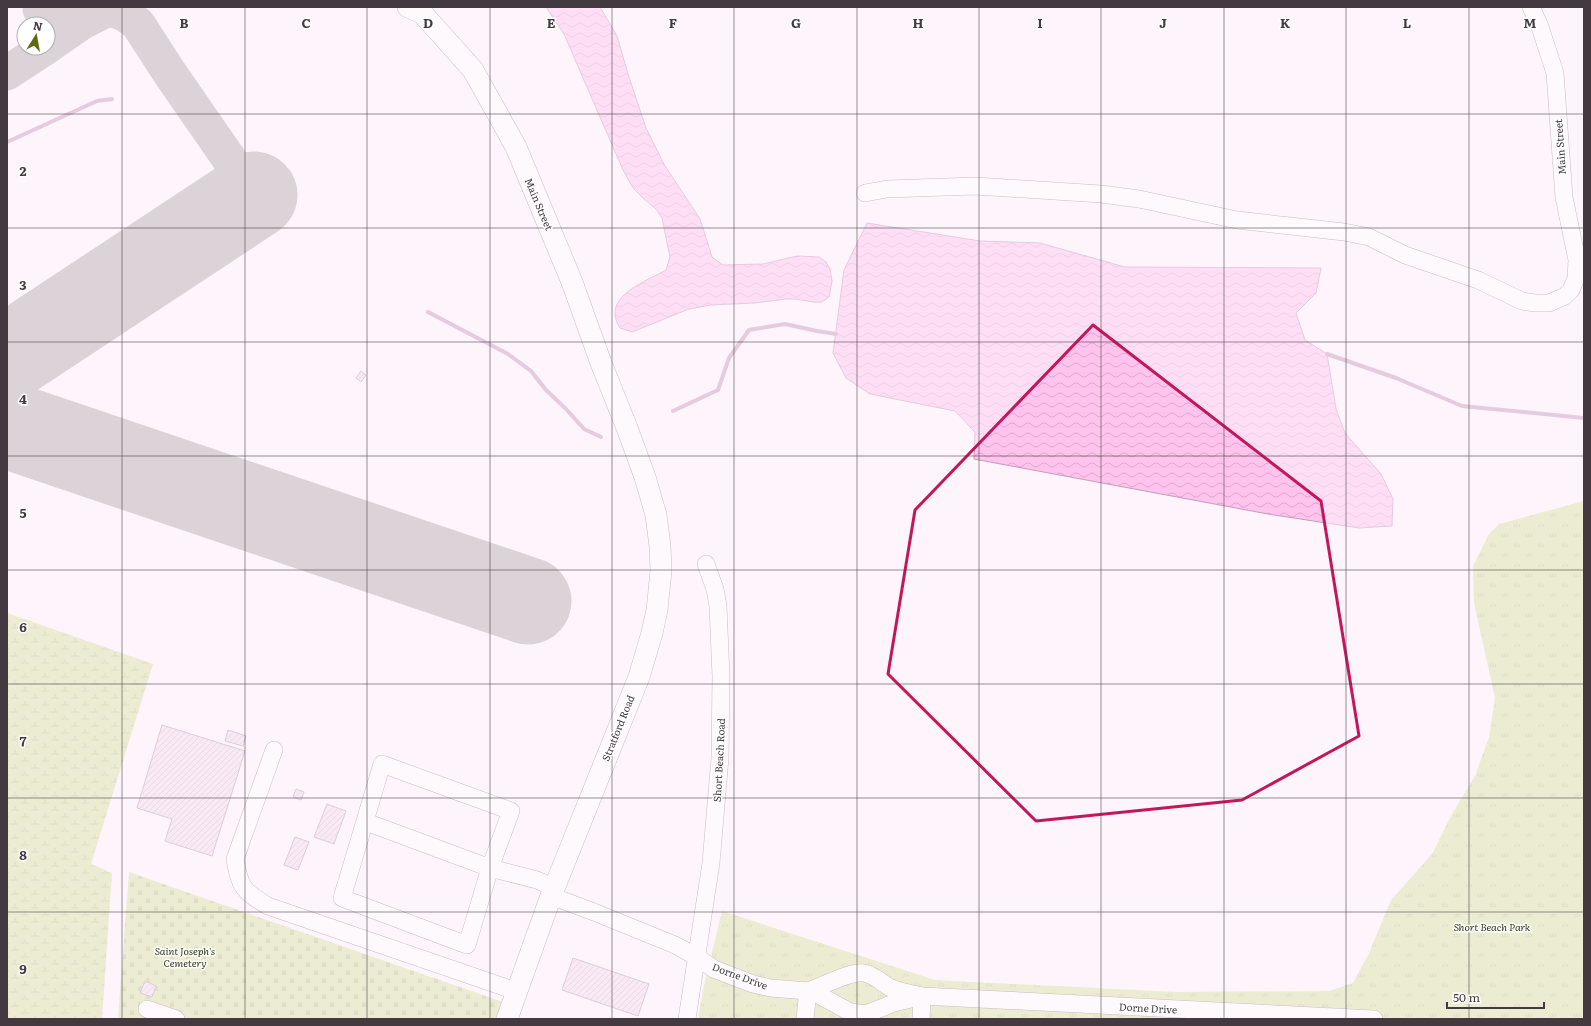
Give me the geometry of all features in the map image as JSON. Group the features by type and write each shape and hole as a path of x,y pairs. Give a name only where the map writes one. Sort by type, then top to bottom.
{"main road":[{"name":"Main Street","path":"408,7 422,14 473,70 516,147 572,282 601,363 627,428"},
{"name":"Stratford Road","path":"506,1019 553,892 637,682 652,633 657,610 661,571 660,546 656,515 645,478 627,428"}],"street":[{"name":"Main Street","path":"866,193 887,189 975,186 1101,194 1139,199 1236,220 1357,234 1369,237 1411,257 1478,280 1522,301 1549,303 1565,296 1571,290 1576,278 1577,260 1564,197 1554,73 1539,24 1531,7"},
{"name":"Short Beach Road","path":"687,1019 711,863 720,758 721,676 718,606 715,589 706,564"},
{"path":"274,750 235,859 238,877 247,893 268,906 516,991"},
{"path":"382,764 511,811 490,868 467,945 342,898 366,822 382,764"},
{"path":"366,822 490,868 537,880 553,892 675,945 697,957"},
{"name":"Dorne Drive","path":"697,957 714,969 753,984 771,988 808,991 824,997 845,1010 860,1014 870,1013 894,1003 922,996"},
{"name":"Dorne Drive","path":"808,991 848,975 859,973 870,974 887,986 900,991 922,996 1374,1019"},
{"path":"805,1019 808,991"},
{"path":"921,1019 922,996"},
{"path":"147,1009 176,1019"}],"highlighted area":[{"path":"1093,325 1321,501 1359,736 1242,800 1036,821 888,674 915,510"}],"green space":[{"name":"Short Beach Park","path":"1584,501 1584,1019 698,1019 704,985 722,911 935,980 1176,992 1329,991 1353,983 1369,953 1391,900 1432,854 1452,814 1475,776 1489,737 1495,698 1474,603 1473,566 1489,534 1499,524"},
{"path":"7,613 153,664 91,864 112,873 102,1019 7,1019"},
{"name":"Saint Joseph's Cemetery","path":"129,872 503,1002 497,1019 118,1019"}],"water":[{"path":"546,7 600,7 617,36 646,128 665,166 700,219 712,257 723,265 763,264 797,256 819,257 826,262 830,269 832,281 829,297 822,302 786,299 754,303 711,305 689,309 632,332 620,328 615,317 616,308 620,299 637,285 666,270 670,257 662,218 656,209 633,188 623,170 564,34"},
{"path":"867,223 980,241 1040,243 1125,267 1321,268 1316,293 1296,313 1305,340 1327,354 1336,409 1345,433 1381,474 1393,499 1392,526 1359,528 1268,514 974,459 975,432 955,411 870,394 846,378 833,353 844,270"}],"building":[{"path":"361,371 366,375 361,382 356,378"},
{"path":"162,725 245,751 212,856 165,841 172,819 137,808"},
{"path":"228,730 246,736 243,746 225,741"},
{"path":"296,789 304,792 301,800 293,797"},
{"path":"327,804 346,811 334,844 314,837"},
{"path":"295,837 309,842 298,870 284,865"},
{"path":"573,958 649,984 638,1016 562,990"},
{"path":"145,981 156,986 152,997 140,993"}],"waterway":[{"path":"7,142 97,101 112,99"},
{"path":"428,312 508,354 531,371 546,390 584,429 601,437"},
{"path":"673,411 718,390 729,358 749,330 785,324 836,334"},
{"path":"1327,354 1396,378 1462,406 1584,418"}],"taxiway":[{"path":"40,9 50,18 60,22 84,21"},
{"path":"56,40 84,21 107,10 117,11 126,15 138,24 169,72 234,166 234,192 222,215"},
{"path":"7,73 33,56"}],"runway":[{"path":"7,358 254,195"},
{"path":"7,425 528,601"}]}
